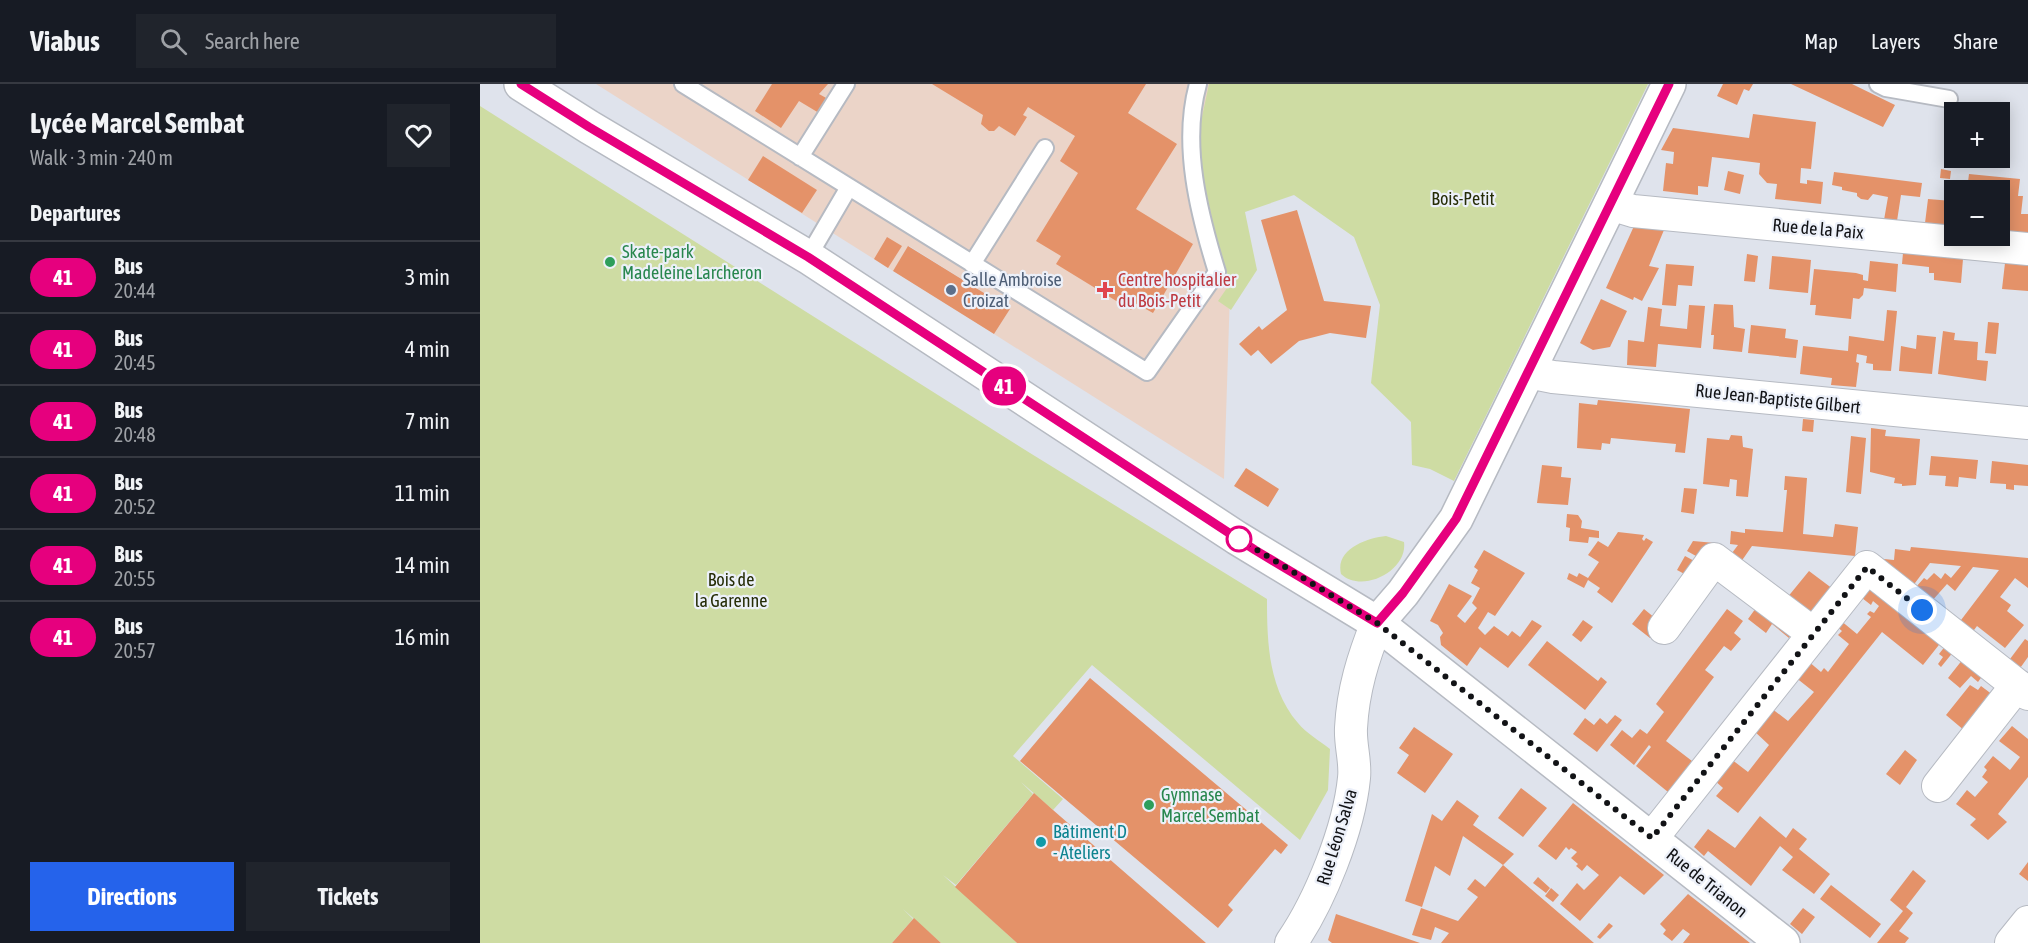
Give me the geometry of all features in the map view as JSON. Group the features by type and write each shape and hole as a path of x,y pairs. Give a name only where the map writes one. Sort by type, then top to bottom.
{"street":[{"name":"Rue de Trianon","path":"521,84 808,257 1255,550 1377,623 1783,943"},
{"name":"Rue Léon Salva","path":"1291,943 1306,921 1322,888 1349,810 1355,776 1351,730 1355,688 1363,658 1377,623 1403,593 1456,519 1669,84"},
{"name":"Rue de la Paix","path":"1610,204 1633,212 2028,249"},
{"name":"Rue Jean-Baptiste Gilbert","path":"1528,372 1553,377 2028,423"},
{"path":"1664,628 1714,559 1814,634"},
{"path":"1652,838 1867,567 2022,682 1938,786"},
{"path":"2011,943 2028,921"}],"lane":[{"path":"683,84 1147,372 1217,272 1202,223 1191,142 1194,98 1198,84"},
{"path":"800,157 846,84"},
{"path":"1878,84 1886,88 1948,99"},
{"path":"972,264 1045,148"},
{"path":"808,257 849,187"}],"shaded area":[{"name":"Centre hospitalier du Bois-Petit","path":"596,84 1648,84 1313,169 1228,197 1231,260 1224,479 994,334 1010,309 909,246 893,271"}],"green space":[{"name":"Bois-Petit","path":"1209,84 1648,84 1454,481 1430,469 1412,465 1411,422 1371,383 1380,305 1354,237 1294,195 1245,212 1257,270 1231,310 1218,301 1227,288 1196,145"},
{"name":"Bois de la Garenne","path":"480,106 1030,453 1267,599 1271,664 1281,695 1301,727 1330,749 1328,790 1300,840 1092,665 1013,756 1063,799 1053,810 1021,782 1033,794 956,885 943,875 1017,943 941,943 903,909 913,919 892,943 480,943"},
{"path":"1386,536 1404,542 1399,562 1391,570 1382,576 1360,582 1350,580 1341,574 1340,565 1343,558 1354,546 1370,539"}],"building":[{"path":"772,84 828,84 819,94 828,99 819,113 799,101 781,128 755,111"},
{"path":"932,84 1146,84 1128,113 1177,144 1136,209 1193,244 1153,313 1135,303 1131,310 1056,264 1061,256 1036,241 1078,173 1060,161 1075,136 1028,107 1023,115 1027,117 1015,136 999,126 994,131 989,131 981,124 983,115"},
{"path":"1723,84 1753,84 1749,91 1744,89 1737,105 1717,96"},
{"path":"1791,84 1852,84 1895,105 1883,127"},
{"path":"1753,114 1816,122 1811,169 1801,168 1800,183 1807,184 1807,180 1823,182 1821,204 1775,199 1777,184 1767,183 1759,174 1760,163 1712,157 1708,187 1698,186 1698,195 1663,191 1666,163 1673,164 1674,152 1661,150 1673,128 1749,138"},
{"path":"763,156 817,190 802,213 748,180"},
{"path":"1941,169 1951,171 1950,179 1940,178"},
{"path":"1728,171 1744,175 1740,194 1724,190"},
{"path":"1834,172 1922,183 1920,197 1901,195 1897,221 1884,220 1888,197 1873,194 1868,200 1861,199 1857,193 1832,185"},
{"path":"1969,174 2020,179 2018,196 2023,196 2021,214 2028,214 2028,233 2010,231 2010,180 1968,180"},
{"path":"1928,199 1944,200 1944,225 1925,223"},
{"path":"1297,210 1324,301 1371,306 1366,338 1330,333 1299,341 1271,364 1258,350 1251,356 1239,344 1259,326 1262,330 1287,310 1261,220"},
{"path":"1634,226 1664,230 1649,266 1659,268 1642,301 1634,297 1633,300 1606,288"},
{"path":"887,237 902,246 888,268 874,259"},
{"name":"Salle Ambroise Croizat","path":"908,246 1010,309 994,334 893,271"},
{"path":"1903,253 1963,259 1961,283 1934,280 1934,273 1929,273 1929,267 1902,264"},
{"path":"1747,254 1758,256 1755,282 1744,281"},
{"path":"1772,256 1811,260 1808,293 1769,289"},
{"path":"1870,261 1898,264 1896,292 1864,288 1863,295 1859,299 1853,298 1851,319 1815,315 1816,305 1810,305 1814,269 1856,273 1863,275 1863,280 1868,281"},
{"path":"2005,263 2028,265 2028,291 2002,289"},
{"path":"1666,264 1694,266 1692,286 1678,285 1676,306 1662,305"},
{"path":"1601,299 1627,311 1610,347 1593,350 1580,343"},
{"path":"1714,304 1733,305 1734,327 1745,329 1742,352 1713,349 1714,335 1711,335"},
{"path":"1689,305 1705,306 1701,348 1658,344 1656,367 1627,365 1628,340 1644,342 1648,307 1662,309 1660,326 1687,329"},
{"path":"1887,310 1897,311 1891,371 1873,370 1873,364 1866,363 1867,356 1857,354 1856,362 1859,363 1856,387 1831,385 1832,378 1800,374 1803,346 1848,351 1849,336 1884,341"},
{"path":"1988,322 1999,323 1996,354 1985,353"},
{"path":"1751,325 1786,329 1785,338 1798,340 1796,358 1748,353"},
{"path":"1943,331 1955,333 1954,340 1978,342 1977,360 1988,361 1986,381 1938,374"},
{"path":"1917,335 1936,337 1932,374 1899,371 1901,346 1916,349"},
{"path":"1598,400 1690,409 1685,453 1675,452 1676,444 1611,438 1610,444 1602,443 1601,450 1577,448 1579,403 1597,405"},
{"path":"1803,419 1814,420 1813,432 1802,431"},
{"path":"1871,428 1886,430 1885,436 1920,439 1916,485 1902,486 1902,484 1894,483 1895,478 1870,472"},
{"path":"1731,435 1742,436 1743,447 1753,449 1748,497 1736,496 1737,480 1730,479 1729,487 1703,484 1707,438 1729,440"},
{"path":"1851,436 1866,438 1861,494 1846,492"},
{"path":"1931,456 1978,460 1976,479 1959,477 1958,487 1945,486 1946,476 1929,475"},
{"path":"1992,461 2028,465 2028,486 2014,485 2014,490 2006,489 2006,484 1990,483"},
{"path":"1542,465 1562,467 1561,477 1571,478 1568,505 1537,503"},
{"path":"1246,468 1279,489 1268,507 1234,486"},
{"path":"1785,476 1807,478 1803,534 1833,537 1835,524 1858,527 1855,556 1752,546 1736,569 1726,561 1738,545 1730,544 1731,531 1745,533 1745,529 1783,532 1787,490 1784,490"},
{"path":"1684,488 1697,489 1694,514 1681,512"},
{"path":"1567,514 1578,515 1582,521 1581,528 1599,531 1599,538 1589,537 1588,543 1569,541 1570,528 1566,527"},
{"path":"1618,532 1644,535 1642,539 1644,541 1646,538 1653,542 1612,603 1597,592 1600,588 1588,580 1584,588 1567,579 1569,573 1577,577 1579,573 1588,578 1599,562 1588,555 1598,541 1608,547"},
{"path":"1693,541 1715,543 1705,561 1687,551"},
{"path":"1911,547 2028,558 2028,588 2015,578 2000,597 2011,605 2007,611 2024,625 2005,648 1977,626 1971,634 1958,624 1999,570 1973,567 1955,591 1947,584 1931,602 1916,587 1924,578 1927,580 1934,573 1941,579 1945,573 1951,578 1961,566 1930,563 1912,587 1881,562 1884,559 1894,560 1895,549 1910,551"},
{"path":"1484,550 1525,573 1495,616 1488,612 1478,628 1485,635 1494,626 1508,636 1512,631 1520,637 1532,620 1542,626 1508,668 1480,647 1467,666 1441,645 1440,637 1443,633 1438,625 1430,621 1449,584 1472,596 1457,616 1465,623 1477,608 1472,603 1480,588 1471,583 1478,570 1474,567"},
{"path":"1685,556 1700,564 1692,578 1677,570"},
{"path":"1809,571 1833,589 1806,623 1782,604"},
{"path":"1871,586 1942,641 1923,665 1882,632 1738,813 1716,796 1723,788 1714,780 1731,759 1748,772 1769,745 1753,730 1771,708 1788,721 1814,692 1795,677 1808,661 1821,672 1824,668 1828,672 1849,644 1838,635 1842,631 1836,626 1840,620 1857,634 1871,617 1867,614 1870,611 1874,613 1879,606 1873,601 1871,605 1862,598"},
{"path":"1761,601 1796,628 1789,638 1772,624 1766,633 1748,619"},
{"path":"1644,609 1661,623 1650,638 1632,624"},
{"path":"1727,609 1743,621 1734,633 1741,639 1731,651 1724,646 1705,670 1714,677 1666,741 1692,761 1668,792 1636,766 1651,747 1649,745 1634,765 1610,745 1622,730 1632,738 1640,729 1647,734 1664,712 1656,704"},
{"path":"1583,620 1593,627 1581,642 1572,635"},
{"path":"2025,639 2028,641 2028,657 2018,671 2007,663"},
{"path":"1547,641 1598,681 1601,677 1607,682 1585,710 1528,665"},
{"path":"1946,645 1954,651 1941,667 1938,664 1943,657 1939,654"},
{"path":"1963,659 1983,675 1978,682 1971,676 1960,688 1948,678"},
{"name":"Gymnase Marcel Sembat","path":"1090,678 1288,845 1281,854 1275,849 1228,905 1233,910 1218,928 1020,761"},
{"path":"1970,685 1978,690 1981,686 1993,695 1965,731 1946,715"},
{"path":"1615,715 1622,720 1597,752 1573,734 1585,718 1594,725 1600,718 1607,724"},
{"path":"2012,726 2028,739 2028,777 1998,814 2007,822 1988,840 1970,825 1976,819 1956,804 1967,790 1975,797 1988,782 1982,777 1987,770 1984,767 1993,756 2010,770 2020,757 1999,741"},
{"path":"1414,727 1453,754 1425,793 1397,773 1409,755 1399,748"},
{"path":"1905,750 1917,760 1900,785 1886,774"},
{"path":"1521,788 1547,808 1523,837 1498,818"},
{"name":"Bâtiment D - Ateliers","path":"1034,793 1206,943 1017,943 955,887"},
{"path":"1457,800 1479,816 1473,825 1514,854 1503,865 1463,836 1450,876 1435,866 1422,907 1405,901 1432,814 1442,821"},
{"path":"1573,803 1664,875 1644,895 1620,876 1580,921 1560,904 1577,883 1584,890 1599,875 1587,865 1582,871 1576,866 1578,864 1571,858 1577,852 1571,848 1569,850 1566,847 1556,860 1538,846"},
{"path":"1760,816 1786,838 1793,828 1807,839 1799,849 1830,874 1814,894 1782,870 1793,857 1780,846 1751,886 1708,851 1704,856 1694,847 1708,829 1735,848"},
{"path":"2028,862 2028,881 2019,874"},
{"path":"1503,865 1594,943 1441,943 1449,933 1435,927 1431,940 1412,935 1421,908 1458,921 1478,897 1467,889 1475,879 1485,887"},
{"path":"1913,870 1926,881 1906,907 1913,913 1899,931 1909,938 1905,943 1877,943 1903,911 1890,900"},
{"path":"1538,877 1550,888 1546,893 1533,883"},
{"path":"1831,885 1881,924 1870,938 1820,899"},
{"path":"1551,888 1559,895 1553,902 1545,896"},
{"path":"1688,894 1750,943 1683,943 1690,934 1683,929 1672,941 1663,934 1666,930 1660,924"},
{"path":"1803,908 1815,917 1802,934 1790,924"},
{"path":"1336,914 1420,943 1332,943 1328,940"},
{"path":"914,918 941,943 892,943"},
{"path":"1609,923 1613,926 1600,939 1597,937"}],"bus line":[{"name":"41","path":"521,84 808,257 1255,550 1377,623 1403,593 1456,519 1669,84"}],"place":[{"name":"Skate-park Madeleine Larcheron","path":"610,262"},
{"name":"Salle Ambroise Croizat","path":"951,290"},
{"name":"Centre hospitalier du Bois-Petit","path":"1105,290"},
{"name":"Gymnase Marcel Sembat","path":"1149,805"},
{"name":"Bâtiment D - Ateliers","path":"1041,842"}],"route":[{"path":"1239,539 1237,538 1377,623 1652,838 1867,567 1922,610"}]}
